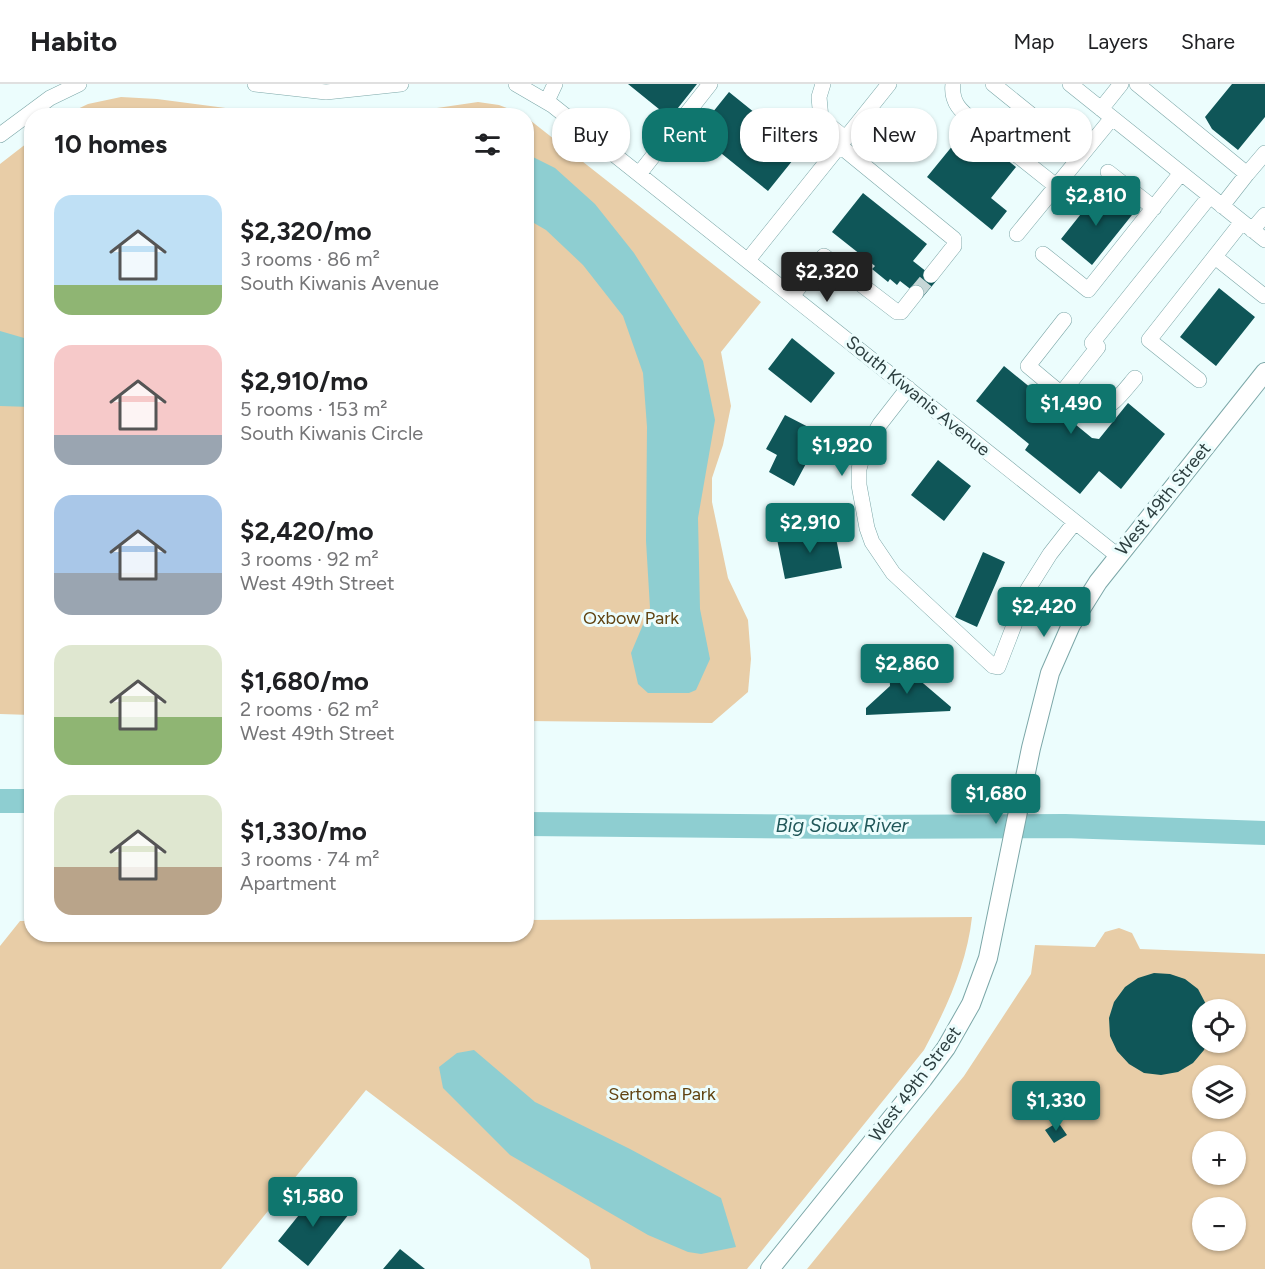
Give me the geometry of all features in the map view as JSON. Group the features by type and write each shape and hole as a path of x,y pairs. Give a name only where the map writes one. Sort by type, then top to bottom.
{"main road":[{"name":"West 49th Street","path":"770,1269 946,1048 971,1004 988,958 1030,748 1050,673 1060,647 1083,603 1118,556 1265,372"}],"street":[{"path":"255,84 326,92 401,84"},
{"name":"South Kiwanis Avenue","path":"516,84 547,101 1118,556"},
{"path":"547,101 555,84"},
{"path":"639,174 710,84"},
{"path":"823,84 819,97 821,119 842,142 954,239 954,246 931,275"},
{"path":"748,260 889,84"},
{"path":"953,84 951,96 958,108"},
{"path":"993,84 1023,108"},
{"path":"1070,84 1265,240"},
{"path":"1092,137 1121,84"},
{"path":"1137,84 1247,174"},
{"path":"36,108 75,85"},
{"path":"0,135 24,117"},
{"path":"1061,394 1095,345 1216,201 1247,174 1265,153"},
{"path":"1026,162 1056,186"},
{"path":"1017,234 1075,162"},
{"path":"1108,172 1154,208"},
{"path":"1043,254 1088,290 1181,173"},
{"path":"1198,380 1149,340 1215,256 1247,226 1265,215"},
{"path":"792,296 824,256 897,312 901,312 916,293"},
{"path":"1215,256 1264,296"},
{"path":"1064,320 1028,366 1061,394 1079,407 1094,413 1105,410 1135,378"},
{"path":"908,388 870,439 859,469 859,485 867,528 872,542 893,573 993,666 998,667 1028,589 1050,554 1076,522"}],"green space":[{"path":"121,97 225,108 80,108"},
{"path":"478,102 507,108 437,108"},
{"name":"Oxbow Park","path":"534,123 552,137 552,162 583,162 761,302 721,352 731,406 723,445 712,478 712,502 728,578 748,620 751,659 748,692 712,723 534,721"},
{"path":"24,145 24,715 0,714 0,164"},
{"name":"Sertoma Park","path":"972,917 965,952 954,986 924,1050 747,1269 591,1269 589,1259 366,1090 221,1269 0,1269 0,946 20,921 24,921 24,942 534,942 534,920"},
{"path":"1119,928 1132,933 1140,949 1265,954 1265,1269 807,1269 964,1076 1031,974 1035,945 1095,947 1105,932"}],"water":[{"path":"534,158 555,168 595,204 634,253 703,361 715,420 698,518 700,609 710,659 696,690 689,693 648,693 638,684 631,653 650,608 646,541 647,427 643,373 623,316 583,265 546,230 534,223"},
{"path":"0,331 24,338 24,407 0,406"},
{"path":"474,1050 535,1102 630,1149 721,1198 736,1247 701,1254 688,1252 648,1235 510,1155 443,1088 439,1067 457,1053"}],"building":[{"path":"628,84 697,84 678,108 658,108"},
{"path":"1232,84 1265,84 1265,117 1238,150 1212,129 1205,117"},
{"path":"729,92 749,108 740,108 740,162 791,162 768,191 728,159 728,108 716,108"},
{"path":"949,150 949,162 1010,162 1016,167 991,198 1007,211 992,230 927,177"},
{"path":"1100,190 1132,215 1092,265 1061,239"},
{"path":"863,193 927,244 913,261 937,280 922,298 900,281 897,285 890,279 888,282 872,269 875,266 832,232"},
{"path":"1219,288 1255,317 1216,366 1180,337"},
{"path":"792,338 835,373 811,403 768,369"},
{"path":"1004,366 1092,438 1099,439 1128,403 1165,434 1121,489 1099,471 1080,494 1025,450 1029,444 976,401"},
{"path":"785,415 818,432 813,441 817,443 794,486 769,472 777,455 766,449"},
{"path":"938,460 971,486 944,521 911,495"},
{"path":"834,528 842,568 785,579 777,539"},
{"path":"983,552 1005,562 977,627 955,617"},
{"path":"918,666 922,676 917,678 951,707 950,711 866,715 866,708 890,686 889,667"},
{"path":"1154,973 1170,974 1185,979 1198,989 1203,999 1192,999 1192,1053 1201,1053 1193,1063 1178,1072 1161,1075 1144,1073 1129,1064 1117,1051 1110,1036 1109,1018 1114,1002 1125,987 1138,978"},
{"path":"1058,1122 1067,1135 1054,1143 1045,1130"},
{"path":"319,1190 349,1214 308,1266 278,1241"},
{"path":"400,1249 425,1269 383,1269"}],"waterway":[{"name":"Big Sioux River","path":"0,801 24,801"},
{"name":"Big Sioux River","path":"534,824 1065,826 1265,833"}],"tunnel":[{"path":"916,293 931,275"}]}
